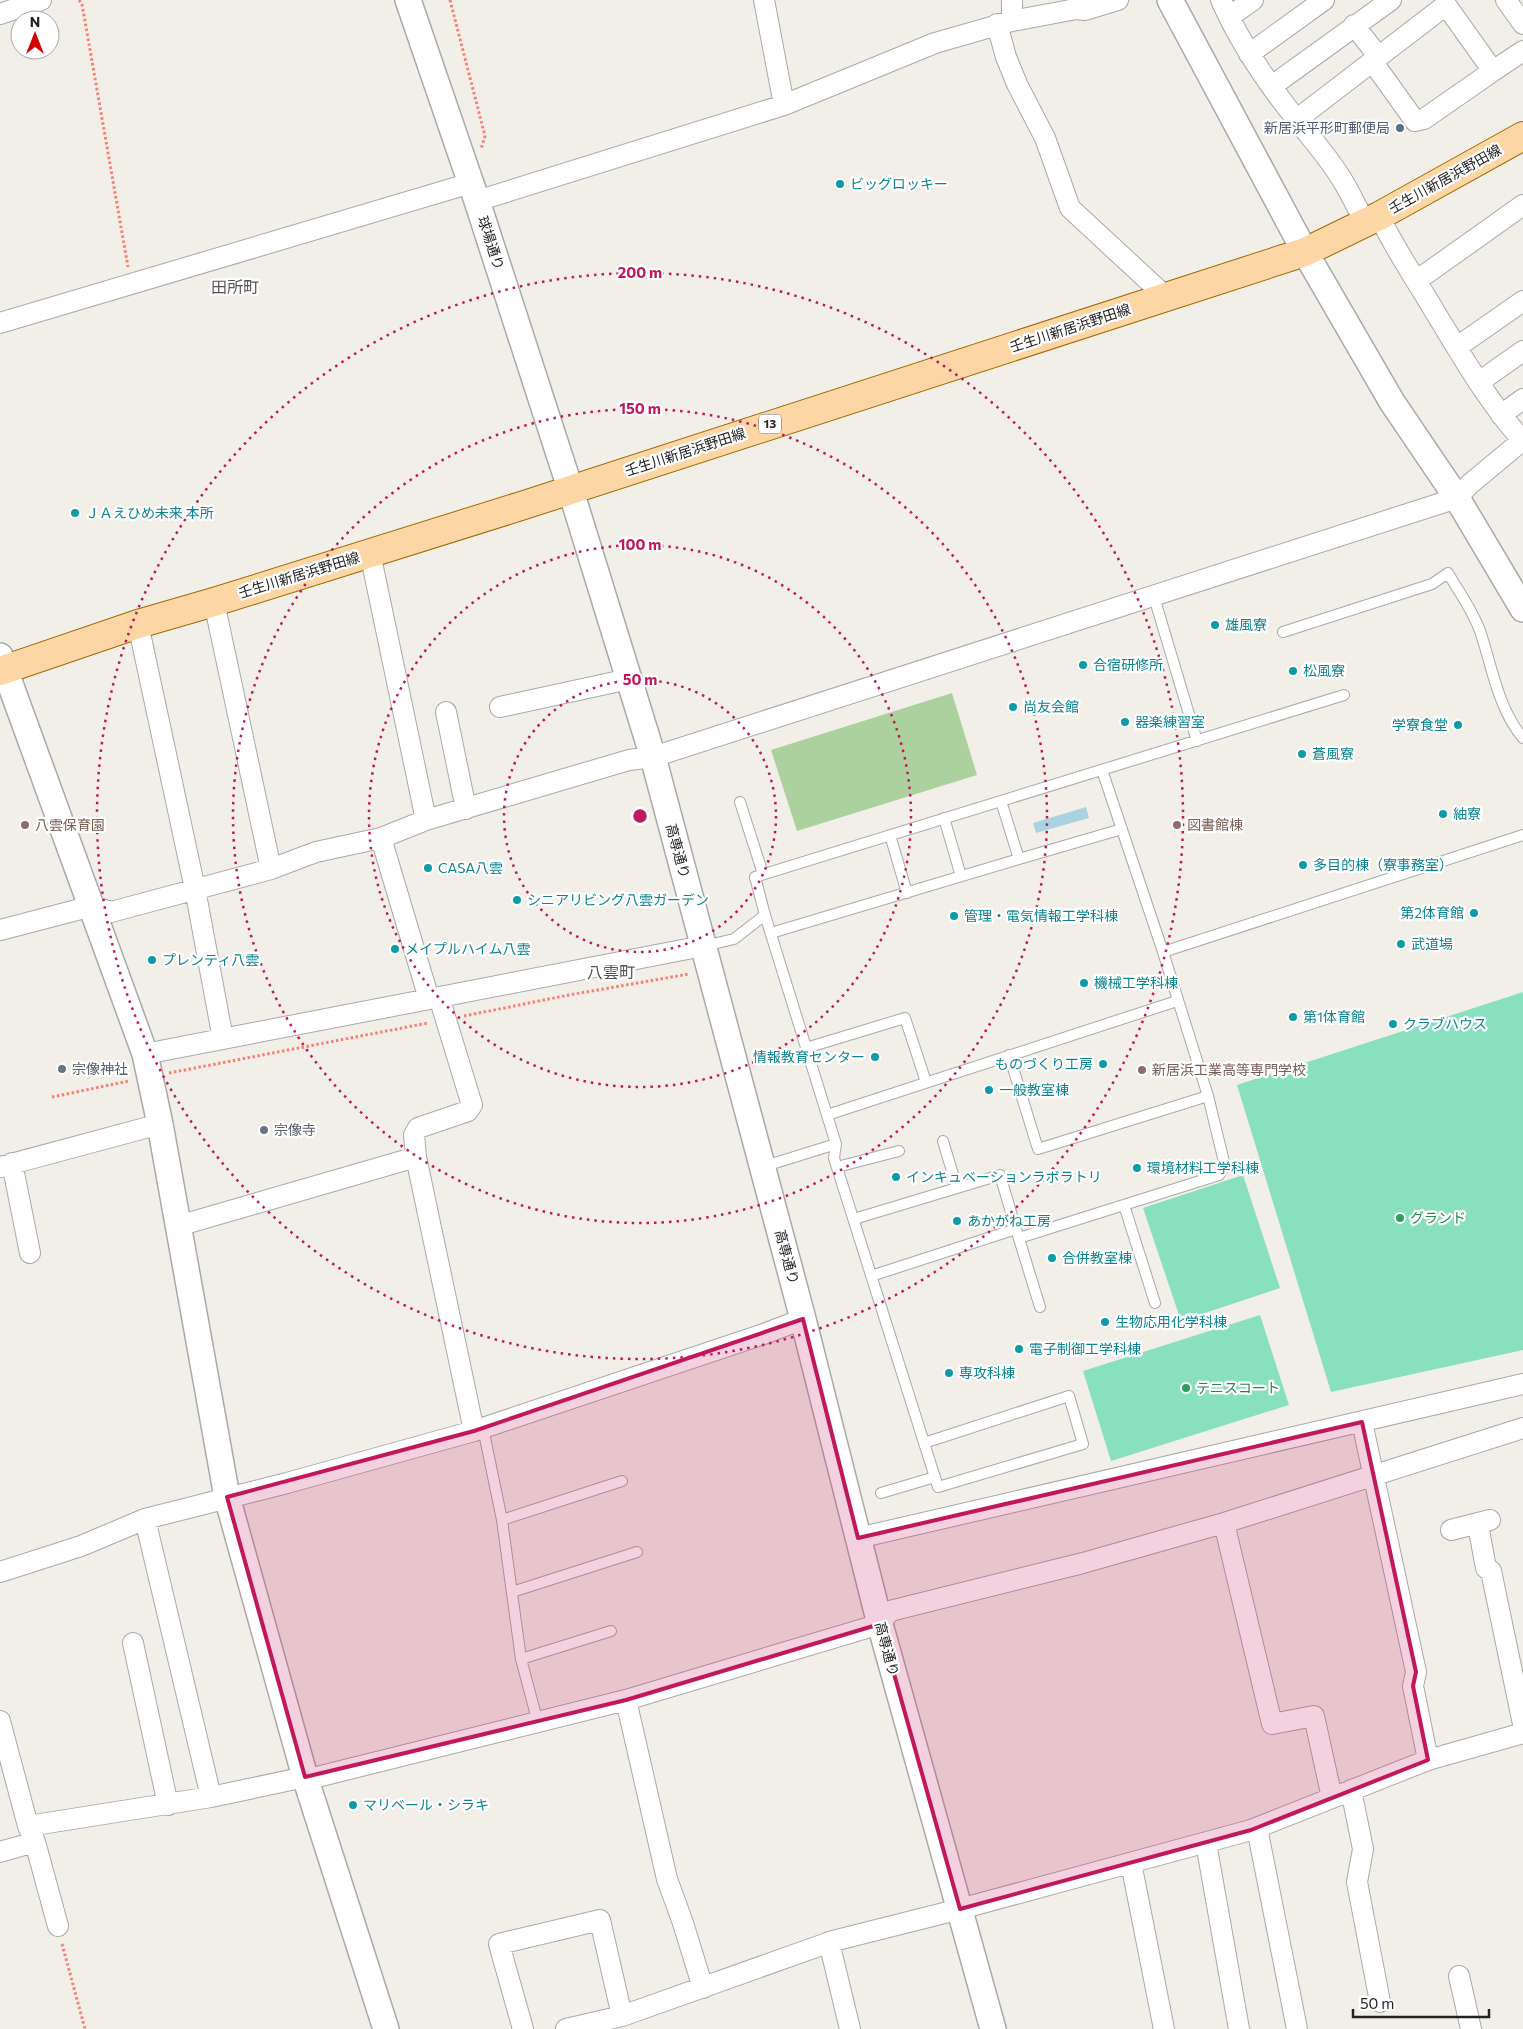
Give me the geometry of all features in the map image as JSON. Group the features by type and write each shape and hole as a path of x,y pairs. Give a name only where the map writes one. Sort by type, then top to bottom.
{"main road":[{"name":"壬生川新居浜野田線","path":"2,665 370,553 1305,252 1372,219 1523,136"}],"street":[{"path":"0,14 41,0"},
{"name":"球場通り","path":"408,0 474,192 570,488"},
{"path":"764,0 784,105"},
{"path":"1012,0 1004,22 1010,66 1045,138 1070,208 1166,297"},
{"path":"0,323 130,284 474,192 784,105 935,43 1004,22 1060,12 1085,10 1118,0"},
{"path":"1170,0 1305,252 1392,402 1457,498 1523,609"},
{"path":"0,930 92,906 112,912 272,869 316,852 381,838 426,820 629,760 654,757 1457,498 1470,484 1523,441 1501,415 1456,348 1391,241 1296,120 1249,54 1225,9 1253,0"},
{"path":"1249,54 1324,0"},
{"path":"1272,86 1391,0"},
{"path":"1506,0 1523,24"},
{"path":"1296,120 1375,59 1444,2 1493,72"},
{"path":"1354,25 1415,121 1424,119 1523,51"},
{"path":"1416,281 1523,205"},
{"path":"1456,348 1523,301"},
{"path":"1479,382 1523,351"},
{"path":"1501,415 1523,399"},
{"name":"高専通り","path":"570,488 654,757 803,1319 880,1624 993,2029"},
{"path":"370,553 426,820"},
{"path":"214,602 272,869"},
{"path":"138,624 195,889 223,1038"},
{"path":"2,665 92,906 147,1066 160,1124 227,1497 305,1778 386,2029"},
{"path":"500,707 629,679"},
{"path":"446,712 466,809"},
{"path":"381,838 472,1105 468,1111 418,1128 414,1135 416,1157 479,1430"},
{"path":"147,1066 223,1038 703,946"},
{"path":"30,1253 6,1165 160,1124"},
{"path":"178,1226 416,1157"},
{"path":"0,1572 81,1546 145,1519 287,1483 479,1430 761,1335 803,1319"},
{"path":"858,1538 1523,1384"},
{"path":"1362,1422 1416,1672 1413,1686 1428,1760"},
{"path":"0,1852 32,1834 168,1804 317,1777 626,1700 880,1624 890,1611 1083,1562 1224,1522 1523,1428"},
{"path":"145,1519 211,1797"},
{"path":"1224,1522 1272,1724 1314,1716 1332,1798"},
{"path":"1451,1530 1484,1522 1486,1568 1491,1571 1523,1724"},
{"path":"133,1643 168,1804"},
{"path":"626,1700 667,1879 703,1988"},
{"path":"0,1722 58,1926"},
{"path":"566,2029 622,2016 829,1942 960,1909 1257,1828 1428,1760 1523,1733"},
{"path":"1351,1790 1363,1849 1357,1882 1380,2002"},
{"path":"1257,1828 1296,2029"},
{"path":"1206,1843 1238,2029"},
{"path":"1132,1863 1164,2029"},
{"path":"523,2029 499,1944 600,1920 622,2016"},
{"path":"829,1942 850,2029"},
{"path":"1458,1976 1471,2029"}],"lane":[{"path":"1283,632 1432,584 1448,573 1479,629 1493,674 1513,726 1523,738"},
{"path":"1154,597 1198,741"},
{"path":"924,1443 1068,1396 1083,1444 938,1487 935,1477 924,1443 871,1276 854,1219 834,1158 836,1144 765,916 755,877 1344,695"},
{"path":"871,1276 1124,1205 1219,1175 1225,1166 1208,1096 1163,952 1102,770"},
{"path":"1001,801 1019,860"},
{"path":"740,802 763,874"},
{"path":"944,818 962,876"},
{"path":"771,933 1122,829"},
{"path":"1163,952 1523,834"},
{"path":"890,835 907,893"},
{"path":"703,946 734,939 765,916"},
{"path":"826,1115 1177,1001"},
{"path":"806,1048 905,1018 926,1082"},
{"path":"1009,1055 1038,1149 1208,1096"},
{"path":"943,1141 957,1188"},
{"path":"762,1167 836,1144"},
{"path":"837,1167 899,1151"},
{"path":"854,1219 1000,1176 1040,1307"},
{"path":"1124,1205 1155,1303"},
{"path":"479,1430 502,1520 521,1659 538,1723"},
{"path":"881,1493 935,1477"},
{"path":"502,1520 622,1481"},
{"path":"512,1592 637,1552"},
{"path":"521,1659 611,1631"}],"path":[{"path":"79,0 84,14 130,284"},
{"path":"450,0 485,136 481,150"},
{"path":"52,1097 147,1066"},
{"path":"58,1926 85,2029"}],"highlighted area":[{"path":"803,1319 858,1538 1362,1422 1416,1672 1413,1686 1428,1760 1251,1830 960,1909 880,1624 626,1700 305,1777 227,1497 474,1431"}],"green space":[{"path":"952,693 977,775 797,831 771,750"},
{"name":"グランド","path":"1523,992 1523,1350 1331,1392 1237,1085"},
{"path":"1243,1175 1280,1288 1181,1321 1143,1208"},
{"name":"テニスコート","path":"1260,1315 1289,1405 1111,1461 1083,1371"}],"water":[{"path":"1086,807 1089,818 1036,833 1033,823"}],"place":[{"name":"新居浜平形町郵便局","path":"1400,128"},
{"name":"ビッグロッキー","path":"840,184"},
{"name":"ＪＡえひめ未来 本所","path":"75,513"},
{"name":"雄風寮","path":"1215,625"},
{"name":"合宿研修所","path":"1083,665"},
{"name":"松風寮","path":"1293,671"},
{"name":"尚友会館","path":"1013,707"},
{"name":"器楽練習室","path":"1125,722"},
{"name":"学寮食堂","path":"1458,725"},
{"name":"蒼風寮","path":"1302,754"},
{"name":"紬寮","path":"1443,814"},
{"name":"八雲保育園","path":"25,825"},
{"name":"図書館棟","path":"1177,825"},
{"name":"多目的棟（寮事務室）","path":"1303,865"},
{"name":"CASA八雲","path":"428,868"},
{"name":"シニアリビング八雲ガーデン","path":"517,900"},
{"name":"第2体育館","path":"1474,913"},
{"name":"管理・電気情報工学科棟","path":"954,916"},
{"name":"武道場","path":"1401,944"},
{"name":"メイプルハイム八雲","path":"395,949"},
{"name":"プレンティ八雲","path":"152,960"},
{"name":"機械工学科棟","path":"1084,983"},
{"name":"第1体育館","path":"1293,1017"},
{"name":"クラブハウス","path":"1393,1024"},
{"name":"情報教育センター","path":"875,1057"},
{"name":"ものづくり工房","path":"1103,1064"},
{"name":"宗像神社","path":"62,1069"},
{"name":"新居浜工業高等専門学校","path":"1142,1070"},
{"name":"一般教室棟","path":"989,1090"},
{"name":"宗像寺","path":"264,1130"},
{"name":"環境材料工学科棟","path":"1137,1168"},
{"name":"インキュベーションラボラトリ","path":"896,1177"},
{"name":"グランド","path":"1400,1218"},
{"name":"あかがね工房","path":"957,1221"},
{"name":"合併教室棟","path":"1052,1258"},
{"name":"生物応用化学科棟","path":"1105,1322"},
{"name":"電子制御工学科棟","path":"1019,1349"},
{"name":"専攻科棟","path":"949,1373"},
{"name":"テニスコート","path":"1186,1388"},
{"name":"マリベール・シラキ","path":"353,1805"}],"district":[{"name":"田所町","path":"235,287"},
{"name":"八雲町","path":"611,972"}]}
